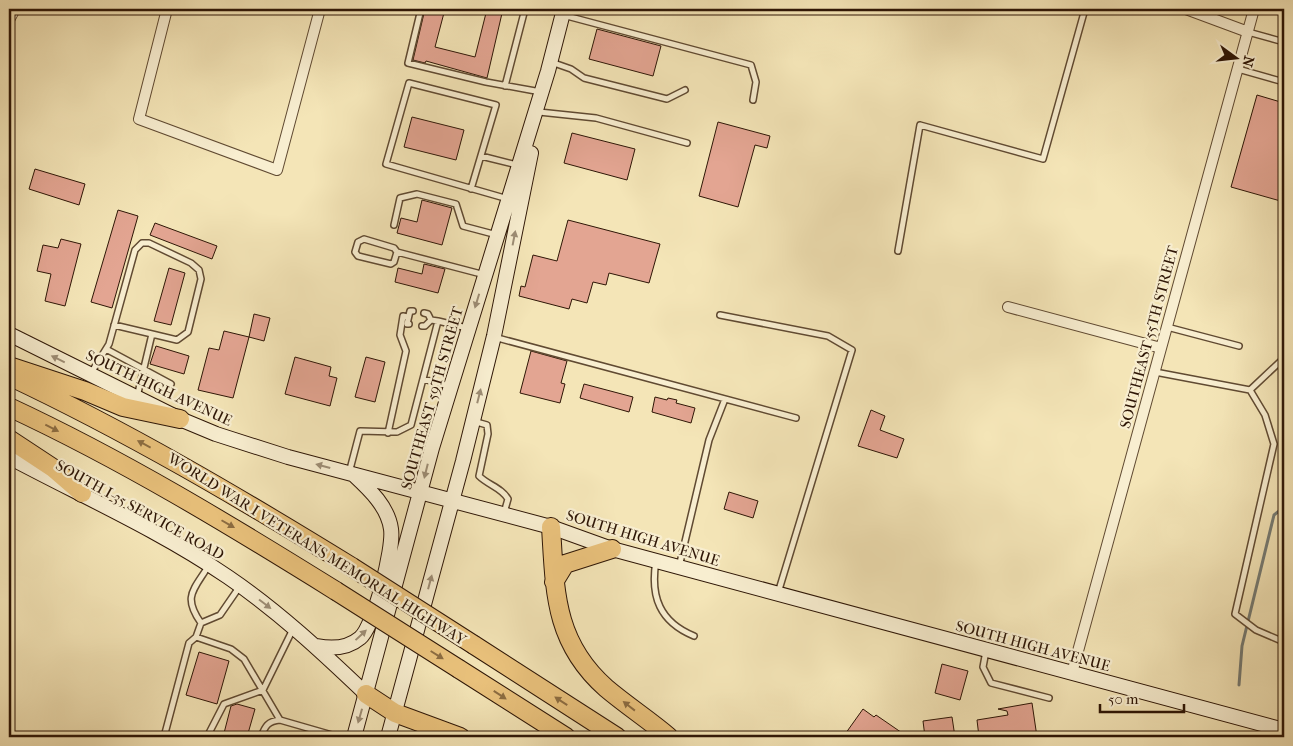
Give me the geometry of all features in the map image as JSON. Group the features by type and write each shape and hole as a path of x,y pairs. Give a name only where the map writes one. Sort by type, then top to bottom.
{"highway":[{"path":"9,366 85,390 124,407 180,419"},
{"name":"WORLD WAR I VETERANS MEMORIAL HIGHWAY","path":"9,376 76,408 152,448 352,567 617,737"},
{"name":"WORLD WAR I VETERANS MEMORIAL HIGHWAY","path":"9,407 128,468 244,534 566,737"},
{"path":"9,439 53,468 82,493"},
{"path":"550,527 554,582 563,629 583,665 606,688 670,737"},
{"path":"554,582 565,564 612,549"},
{"path":"366,694 395,713 460,737"}],"main road":[{"name":"SOUTHEAST 59TH STREET","path":"388,737 452,501 494,336 539,112 563,12"},
{"name":"SOUTHEAST 59TH STREET","path":"354,737 451,387 549,66"},
{"name":"SOUTH HIGH AVENUE","path":"9,334 180,419 248,445 550,527 612,549 1284,730"},
{"name":"SOUTH I-35 SERVICE ROAD","path":"9,456 49,479 82,493 209,565 294,627 366,694"},
{"path":"316,646 334,649 348,645 361,638 369,628 388,562 391,536 387,517 373,494 352,474"}],"street":[{"path":"9,20 14,9"},
{"path":"167,9 139,119 277,170 320,9"},
{"path":"1186,9 1248,32"},
{"name":"SOUTHEAST 55TH STREET","path":"1072,674 1254,9"},
{"path":"1008,307 1162,348"}],"lane":[{"path":"421,9 408,62 505,86 541,92"},
{"path":"505,86 526,9"},
{"path":"898,251 920,125 1043,158 1085,9"},
{"path":"563,12 751,65 756,82 754,100"},
{"path":"1248,32 1284,42"},
{"path":"549,66 571,69 584,78 667,99 685,90"},
{"path":"1237,69 1284,82"},
{"path":"471,189 496,106 409,83 386,164 508,200"},
{"path":"539,112 596,118 687,143"},
{"path":"481,156 519,165"},
{"path":"394,225 400,198 417,194 456,204 463,226 497,235"},
{"path":"397,252 394,262 391,264 358,256 355,252 358,242 364,240 394,248 397,252 485,275"},
{"path":"90,374 106,349 135,250 142,243 149,243 191,263 198,270 201,279 188,332 183,338 177,340 114,325"},
{"path":"409,324 407,324 408,317 410,311 412,311"},
{"path":"424,313 428,314 431,320"},
{"path":"720,315 828,336 852,350 778,594"},
{"path":"388,433 404,376 403,366 406,351 400,335 403,316 408,317"},
{"path":"431,320 469,328"},
{"path":"422,326 425,326 431,320"},
{"path":"352,474 360,431 397,432 411,425 414,403 438,321"},
{"path":"1168,327 1239,346"},
{"path":"137,398 152,334"},
{"path":"494,336 796,418"},
{"path":"106,349 170,384"},
{"path":"1250,390 1284,358"},
{"path":"403,366 409,367"},
{"path":"1155,372 1250,390 1265,415 1274,444 1235,614 1256,630 1284,642"},
{"path":"421,379 451,387"},
{"path":"679,567 708,440 725,399"},
{"path":"473,421 487,425 488,434 479,476 487,484 504,492 508,498 504,515"},
{"path":"656,561 653,581 663,615 678,630 694,636"},
{"path":"201,623 191,608 191,594 209,565"},
{"path":"164,737 189,643 196,637 201,623 220,615 240,586"},
{"path":"207,737 224,704 263,690 294,627"},
{"path":"196,637 231,649 244,660 280,720"},
{"path":"986,650 983,667 991,683 1049,698"},
{"path":"261,737 265,726 272,720 280,720 339,737"}],"building":[{"path":"425,9 445,9 435,47 475,57 487,9 503,9 487,78 426,61 425,63 413,60"},
{"path":"597,29 661,46 653,76 589,59"},
{"path":"1257,95 1284,103 1284,202 1231,187"},
{"path":"412,117 464,130 456,160 404,147"},
{"path":"718,122 770,136 767,148 755,145 738,207 699,196"},
{"path":"572,133 635,149 627,180 564,163"},
{"path":"35,169 85,184 79,205 29,189"},
{"path":"422,200 452,208 442,245 397,233 401,218 417,222"},
{"path":"118,210 138,216 112,308 91,302"},
{"path":"568,220 660,244 649,283 609,273 606,285 593,282 587,303 572,299 569,309 519,296 521,286 525,287 533,255 557,261"},
{"path":"155,223 217,246 212,259 150,235"},
{"path":"61,239 81,244 65,306 45,301 51,274 37,271 43,245 58,248"},
{"path":"424,264 445,269 438,293 395,282 398,268 422,274"},
{"path":"169,268 185,273 171,325 154,321"},
{"path":"254,314 270,318 264,341 249,337"},
{"path":"224,331 249,337 233,398 198,390 209,348 219,350"},
{"path":"156,346 189,356 184,374 150,364"},
{"path":"531,351 567,361 561,383 565,384 560,403 520,393"},
{"path":"295,357 331,367 329,376 337,378 330,406 285,394"},
{"path":"366,357 385,362 375,402 355,397"},
{"path":"584,384 633,397 629,412 580,398"},
{"path":"655,397 677,400 676,403 695,408 691,423 652,412"},
{"path":"871,410 885,416 880,430 904,439 897,458 858,446"},
{"path":"729,492 758,501 753,518 724,509"},
{"path":"199,652 229,661 217,704 186,695"},
{"path":"942,664 968,671 960,700 935,693"},
{"path":"1032,703 1037,737 979,737 977,720 1008,715 1007,711 998,709"},
{"path":"237,704 255,709 247,737 223,737 231,706"},
{"path":"863,709 874,717 876,715 908,737 843,737"},
{"path":"952,717 955,737 925,737 923,721"}],"waterway":[{"path":"1239,685 1242,646 1274,515 1284,507"}]}
